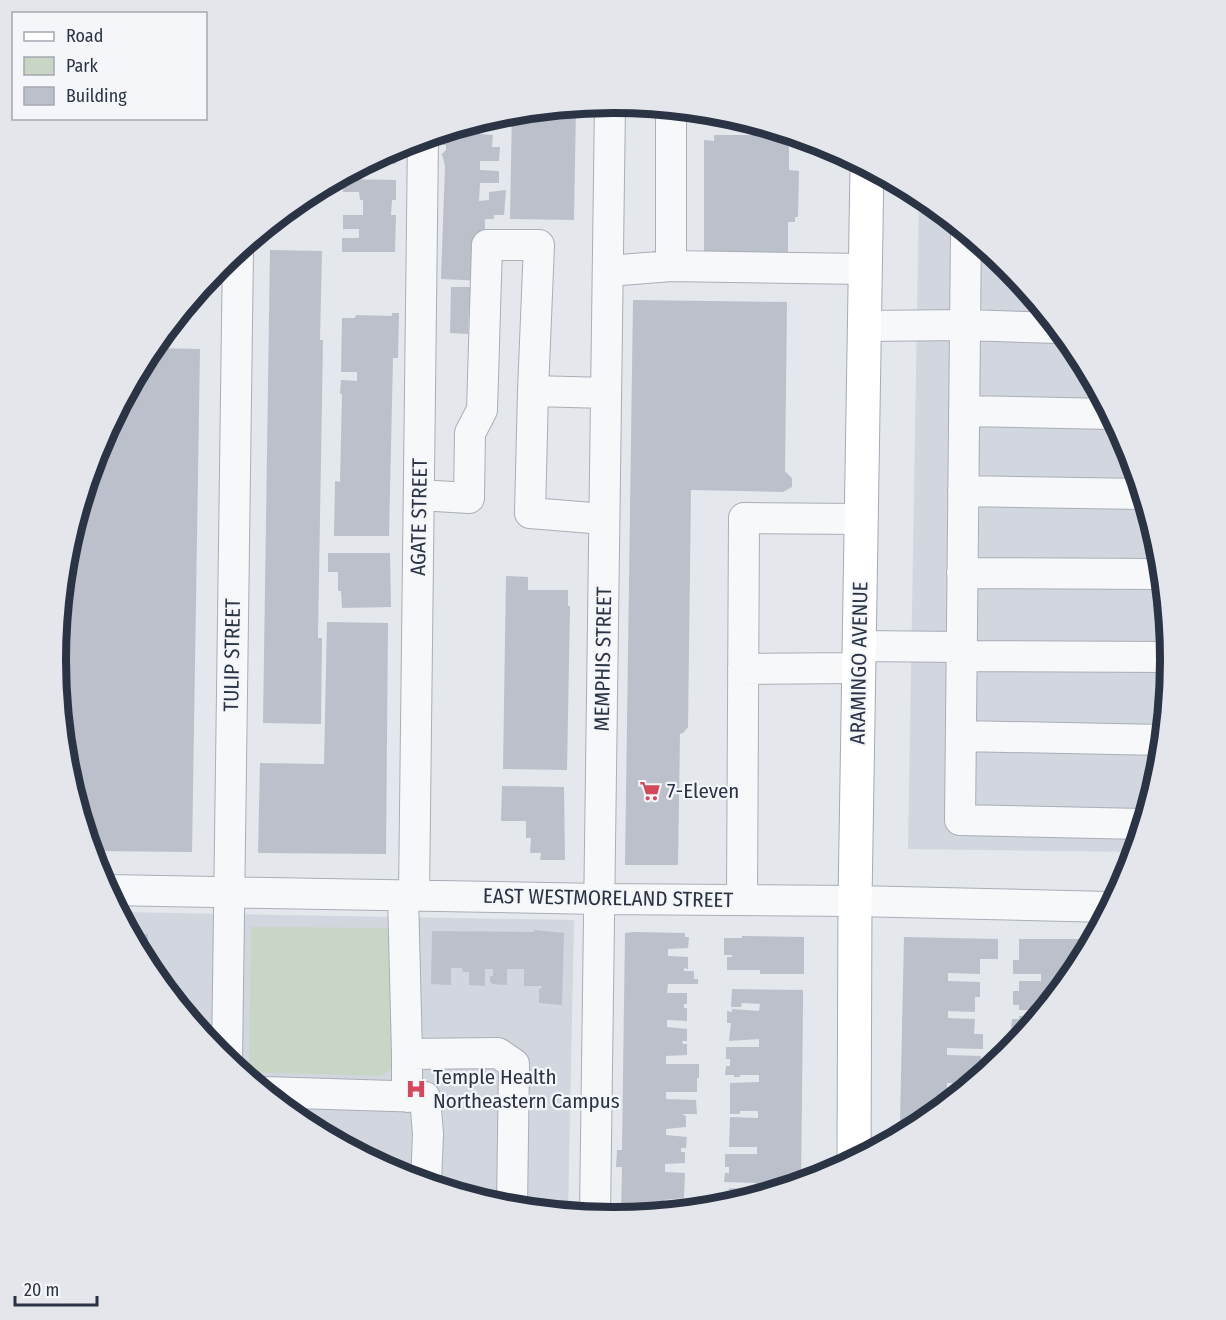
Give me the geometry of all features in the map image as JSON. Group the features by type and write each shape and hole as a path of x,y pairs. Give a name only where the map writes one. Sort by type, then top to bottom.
{"main road":[{"name":"ARAMINGO AVENUE","path":"854,1151 855,901 867,175"}],"street":[{"name":"MEMPHIS STREET","path":"595,1207 610,113"},
{"path":"671,117 671,266"},
{"name":"AGATE STREET","path":"407,1097 409,895 419,495 423,148"},
{"path":"419,495 469,498 470,433 482,410 487,246 539,244 530,513 604,519"},
{"path":"973,248 965,325 960,820 1135,824"},
{"name":"TULIP STREET","path":"226,1047 238,262"},
{"path":"608,271 671,266 865,269"},
{"path":"864,326 1047,327"},
{"path":"533,391 606,393"},
{"path":"964,411 1102,414"},
{"path":"963,491 1134,494"},
{"path":"742,900 744,518 862,519"},
{"path":"962,573 1152,574"},
{"path":"743,669 859,657 962,651 1160,657"},
{"path":"961,736 1154,740"},
{"name":"EAST WESTMORELAND STREET","path":"117,890 1101,907"},
{"path":"407,1054 498,1053 514,1064 512,1197"},
{"path":"278,1092 425,1097 428,1134 426,1174"}],"shaded area":[{"path":"919,206 946,226 1000,273 1047,327 1087,386 1118,451 1141,518 1155,589 1160,660 1159,696 1149,767 1141,802 1125,852 908,849"},
{"name":"Temple Health Northeastern Campus","path":"127,912 574,920 568,1205 506,1196 437,1178 371,1151 309,1115 252,1071 202,1021 158,964"}],"green space":[{"path":"251,927 396,928 392,1068 382,1076 253,1072 249,1068"}],"building":[{"path":"576,114 574,220 510,219 512,123"},
{"path":"480,130 480,134 493,135 492,147 500,147 499,161 480,161 480,170 499,171 499,183 480,183 479,201 489,200 489,192 506,190 504,215 494,215 494,219 485,219 484,281 441,279 445,166 442,154 446,150 446,145 443,145 443,140"},
{"path":"714,135 765,135 783,140 783,143 789,143 789,170 799,171 798,217 795,217 795,222 788,222 788,254 704,253 704,140 714,141"},
{"path":"396,158 396,164 384,164"},
{"path":"352,179 396,180 396,200 392,200 391,215 396,215 395,252 342,252 342,238 359,238 359,229 343,229 343,215 363,215 363,200 360,200 359,192 343,192 342,185"},
{"path":"270,250 322,251 320,340 323,340 318,638 322,638 321,724 263,723"},
{"path":"451,287 480,287 479,309 469,309 468,334 450,333"},
{"path":"633,300 787,302 785,471 792,478 792,487 783,492 691,490 688,727 680,734 678,865 625,865"},
{"path":"392,313 399,313 398,358 393,358 389,536 334,536 335,481 340,482 341,380 357,381 357,372 341,372 342,318 355,318 356,315 392,316"},
{"path":"164,348 200,349 192,852 101,851 85,802 77,767 67,696 67,624 77,553 85,518 95,484 122,418"},
{"path":"328,553 390,553 391,607 342,608 341,591 338,591 338,572 328,572"},
{"path":"506,576 528,577 528,590 568,590 568,606 570,606 567,770 503,769"},
{"path":"327,622 388,623 386,854 258,853 260,763 324,764"},
{"path":"502,786 564,787 565,860 540,860 541,853 530,853 531,838 526,838 526,821 501,821"},
{"path":"534,930 564,933 562,1005 539,1003 539,989 542,986 524,986 524,969 507,969 507,985 490,983 493,969 485,969 485,986 469,985 469,972 463,972 462,968 451,968 451,985 431,984 432,931 534,932"},
{"path":"625,933 685,933 685,937 689,937 688,948 668,949 668,956 688,957 688,969 684,968 684,971 694,971 694,979 698,979 698,984 668,984 667,993 687,993 687,1004 684,1004 684,1008 687,1008 687,1021 667,1020 667,1027 687,1029 687,1041 682,1041 683,1044 687,1044 687,1055 666,1056 666,1064 699,1064 699,1078 697,1078 697,1092 666,1092 666,1099 696,1100 697,1114 682,1114 686,1116 686,1127 666,1129 666,1135 687,1137 686,1148 681,1148 681,1152 685,1152 685,1163 665,1164 665,1172 685,1173 684,1198 664,1200 664,1204 621,1207 622,1167 616,1167 617,1150 622,1150"},
{"path":"139,934 148,934 148,948"},
{"path":"742,936 804,937 804,974 760,974 760,970 727,970 727,957 732,957 732,955 724,955 724,938 742,938"},
{"path":"904,937 998,939 998,959 980,959 980,974 948,973 948,981 980,982 980,997 975,997 975,1012 948,1011 948,1018 975,1019 974,1034 983,1034 983,1049 947,1048 947,1055 981,1056 980,1065 959,1084 947,1083 948,1092 897,1127 897,1122 900,1122"},
{"path":"1019,939 1081,939 1081,943 1068,964 1033,1010 1019,1010 1019,1005 1013,1005 1013,991 1019,991 1019,981 1041,981 1041,974 1013,974 1013,960 1019,960"},
{"path":"732,989 803,990 801,1173 756,1188 756,1183 724,1182 725,1173 729,1173 729,1167 725,1167 725,1154 757,1154 757,1147 729,1147 730,1117 758,1118 758,1111 740,1111 740,1114 730,1114 730,1083 759,1082 759,1075 734,1077 734,1075 725,1075 726,1066 730,1066 730,1059 726,1059 726,1047 759,1047 759,1039 729,1041 731,1023 727,1023 727,1011 732,1012 732,1009 759,1011 760,1004 742,1003 741,1007 731,1007"},
{"path":"1019,1016 1028,1016 1015,1031 1011,1031 1012,1019 1019,1019"},
{"path":"729,1188 749,1189 725,1195 725,1191"}],"place":[{"name":"7-Eleven","path":"650,791"},
{"name":"Temple Health Northeastern Campus","path":"416,1089"}]}
